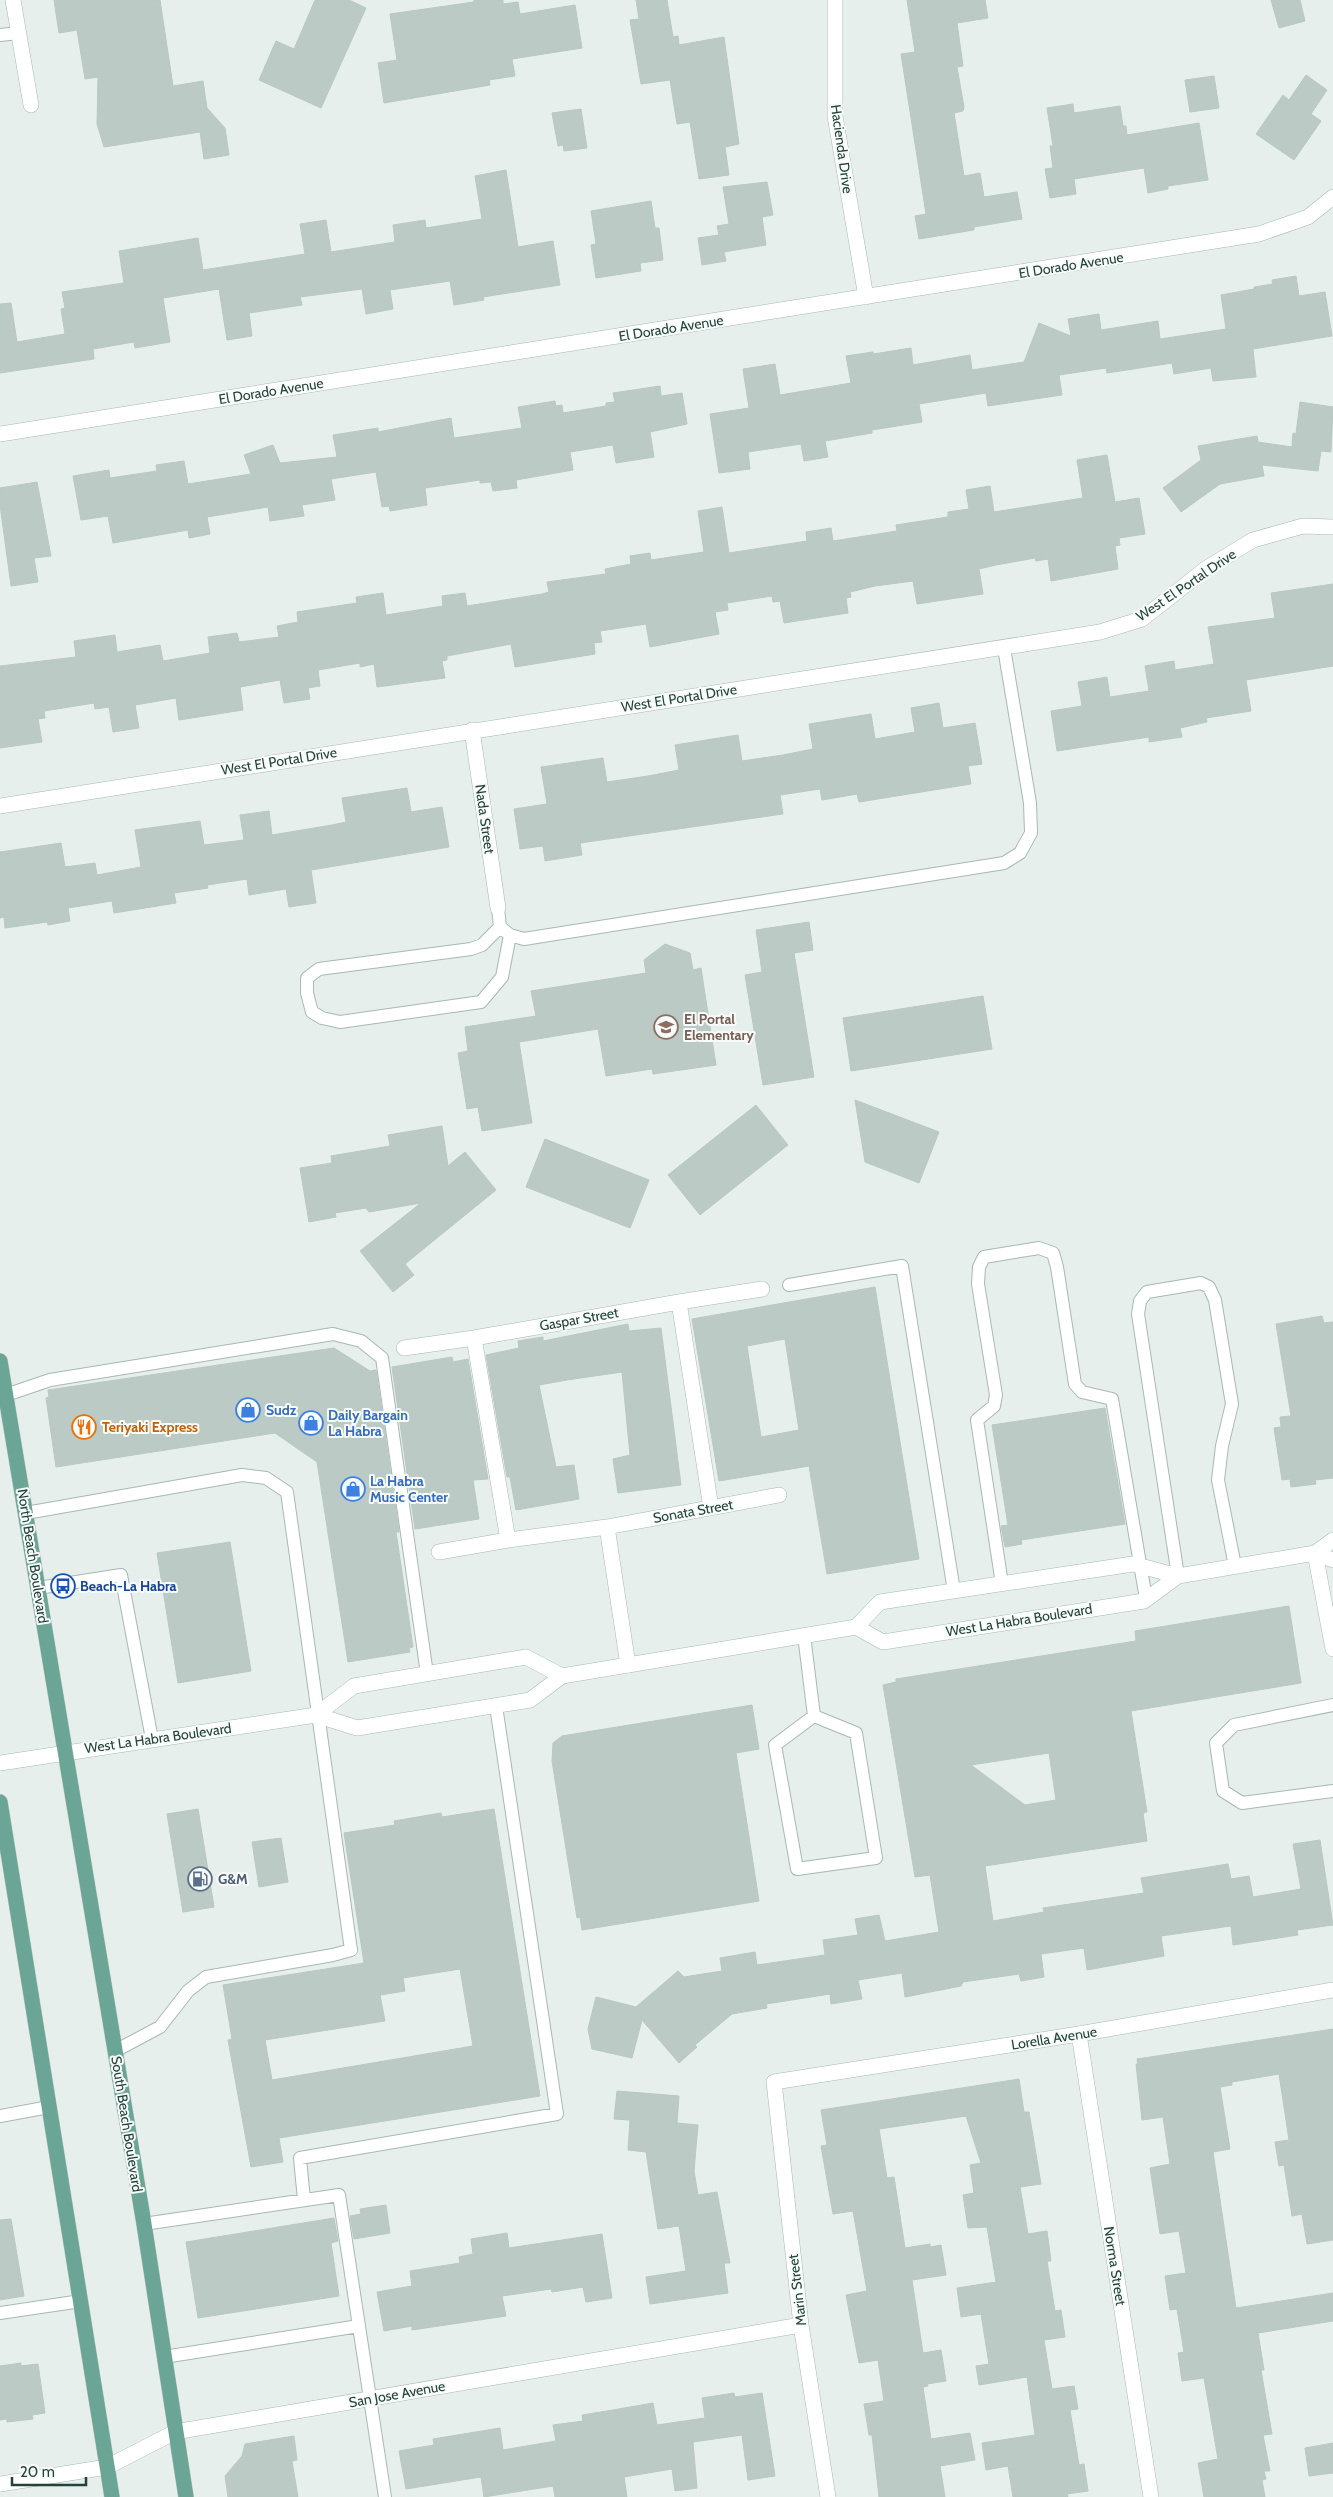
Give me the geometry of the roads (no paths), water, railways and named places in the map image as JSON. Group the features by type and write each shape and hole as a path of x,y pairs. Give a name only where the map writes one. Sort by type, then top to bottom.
{"main road":[{"name":"North Beach Boulevard","path":"0,1361 65,1752"},
{"name":"South Beach Boulevard","path":"65,1752 144,2224 186,2497"},
{"path":"0,1802 4,1857 49,2107 112,2497"}],"street":[{"path":"13,0 32,105"},
{"name":"Hacienda Drive","path":"835,0 835,116 866,297"},
{"name":"El Dorado Avenue","path":"0,434 1260,234 1308,217 1333,197"},
{"name":"West El Portal Drive","path":"0,806 1100,632 1142,619 1207,568 1253,540 1304,526 1333,527"},
{"name":"Nada Street","path":"472,730 498,908"},
{"name":"Gaspar Street","path":"404,1348 474,1338 762,1288"},
{"path":"679,1302 711,1508"},
{"path":"474,1338 508,1540"},
{"name":"Sonata Street","path":"439,1552 508,1540 607,1527 779,1496"},
{"path":"607,1527 628,1665"},
{"name":"West La Habra Boulevard","path":"0,1762 316,1714 357,1728 496,1706 530,1700 562,1676 856,1627 880,1602 1133,1564 1178,1576 1315,1553 1333,1540"},
{"path":"1315,1553 1333,1560"},
{"path":"1315,1553 1333,1649"},
{"name":"West La Habra Boulevard","path":"856,1627 883,1642 1146,1599 1178,1576"},
{"name":"West La Habra Boulevard","path":"316,1714 354,1686 526,1657 562,1676"},
{"name":"Lorella Avenue","path":"774,2082 1079,2034 1333,1990"},
{"name":"Norma Street","path":"1079,2034 1151,2497"},
{"name":"Marin Street","path":"774,2082 801,2325 828,2497"},
{"name":"San Jose Avenue","path":"0,2484 107,2467 175,2432 801,2325"}],"lane":[{"path":"0,35 19,33"},
{"path":"505,931 524,939 1004,863 1020,853 1031,833 1030,803 1004,648"},
{"path":"498,908 505,931 502,977 480,1002 340,1022 322,1018 312,1012 307,993 307,978 320,970 471,949 505,931"},
{"path":"1002,1584 977,1420 994,1406 996,1395 978,1284 979,1267 984,1257 1040,1248 1053,1253 1057,1267 1075,1384 1082,1392 1112,1399 1146,1599"},
{"path":"789,1285 902,1266 954,1591"},
{"path":"1178,1576 1138,1314 1140,1301 1148,1292 1201,1283 1209,1287 1215,1300 1232,1404 1222,1446 1218,1480 1235,1566"},
{"path":"6,1395 50,1380 333,1334 361,1341 382,1358 427,1674"},
{"path":"26,1512 242,1474 266,1478 287,1492 316,1714 350,1950 333,1955 206,1977 188,1991 160,2027 115,2051"},
{"path":"38,1588 120,1575 152,1739"},
{"path":"804,1635 814,1716"},
{"path":"1333,1705 1234,1724 1216,1743 1223,1792 1242,1803 1333,1790"},
{"path":"304,2200 300,2158 557,2114 496,1706"},
{"path":"814,1716 856,1733 876,1858 797,1868 776,1745 814,1716"},
{"path":"0,2116 49,2107"},
{"path":"144,2224 339,2194 385,2497"},
{"path":"0,2313 81,2301"},
{"path":"164,2357 359,2326"}],"place":[{"name":"El Portal Elementary","path":"666,1027"},
{"name":"Sudz","path":"248,1410"},
{"name":"Daily Bargain La Habra","path":"311,1423"},
{"name":"Teriyaki Express","path":"84,1427"},
{"name":"La Habra Music Center","path":"353,1489"},
{"name":"Beach-La Habra","path":"63,1586"},
{"name":"G&M","path":"200,1879"}]}
